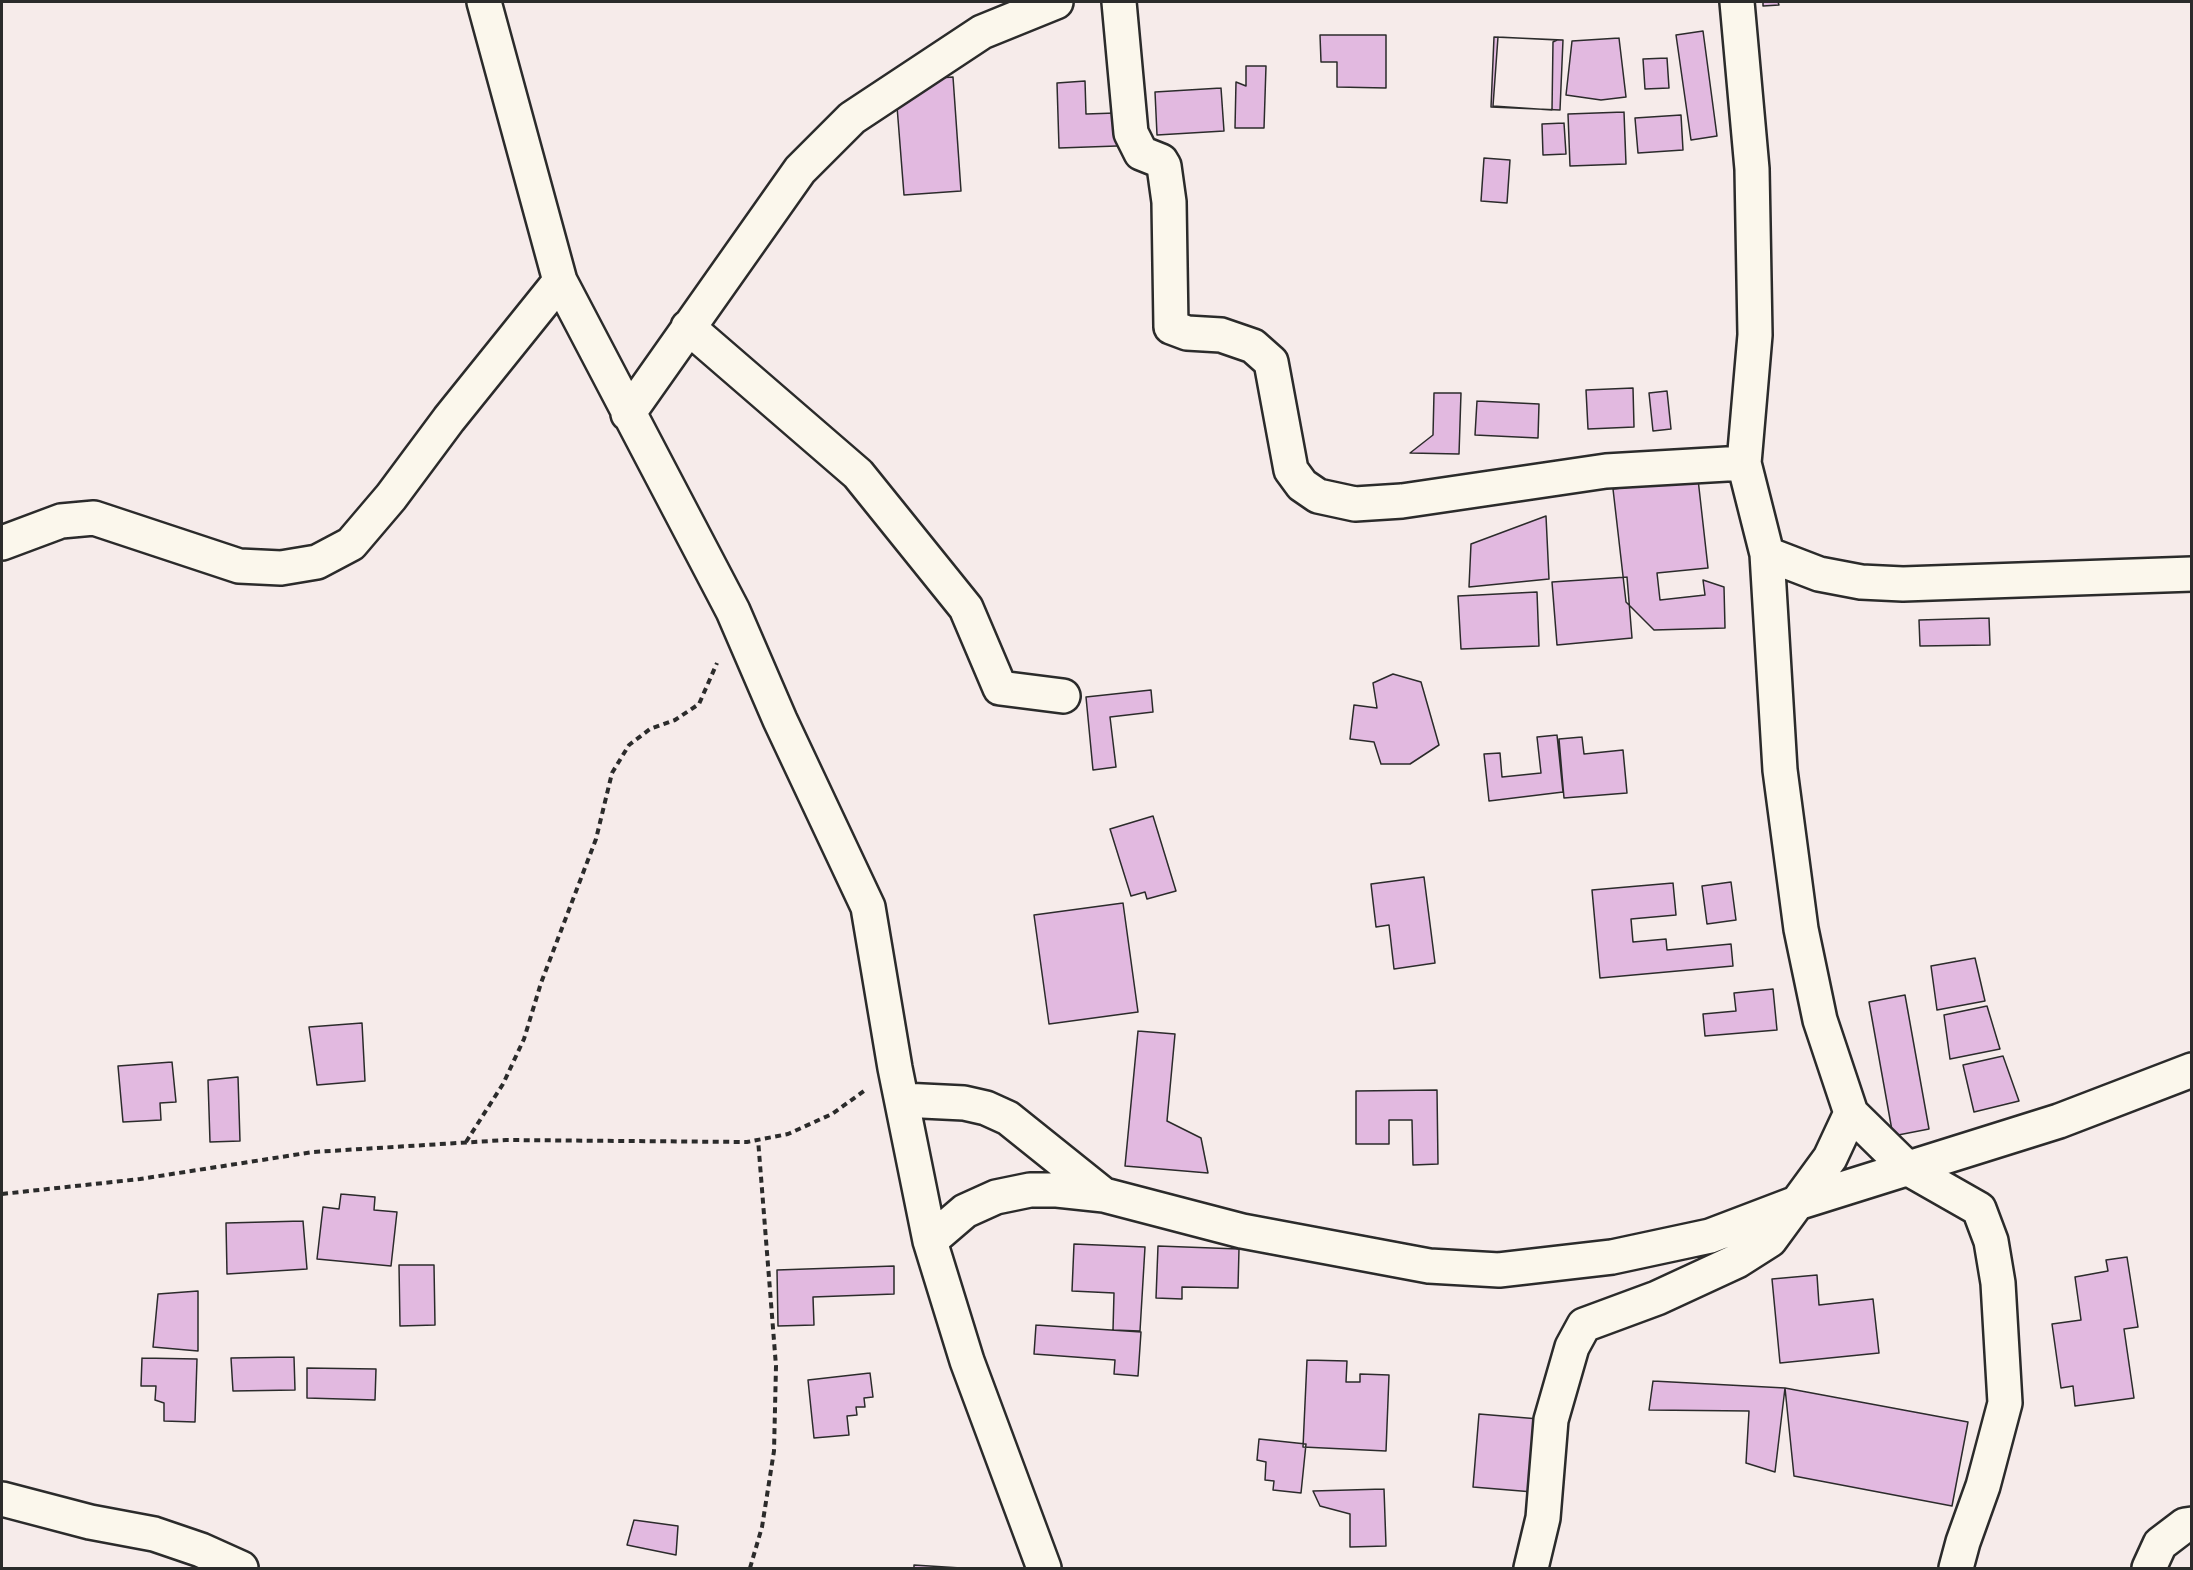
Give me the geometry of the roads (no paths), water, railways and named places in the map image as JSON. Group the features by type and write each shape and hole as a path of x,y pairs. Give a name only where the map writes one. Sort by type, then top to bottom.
{"street":[{"path":"484,2 560,281 627,414 733,611 780,720 868,907 895,1068 930,1241 967,1361 1044,1569"},
{"path":"627,414 800,170 852,118 982,32 1061,2"},
{"path":"1119,2 1131,133 1141,153 1161,161 1164,166 1168,202 1170,327 1187,333 1221,335 1253,346 1271,362 1291,470 1302,485 1318,496 1355,504 1390,502 1606,471 1744,463"},
{"path":"1737,2 1752,169 1755,335 1744,463 1767,554 1780,770 1801,929 1820,1020 1851,1113 1907,1168 1979,1209 1991,1241 1998,1283 2005,1402 1983,1486 1956,1569"},
{"path":"2,543 61,521 94,518 239,566 281,568 317,562 351,544 358,536 560,281"},
{"path":"688,327 858,474 966,608 1000,688 1063,696"},
{"path":"1767,554 1819,574 1861,582 1903,584 2192,574"},
{"path":"930,1241 964,1211 996,1197 1030,1190 1104,1195 1242,1231 1429,1266 1499,1270 1612,1257 1710,1236 1794,1204 2060,1120 2192,1070"},
{"path":"902,1100 964,1103 1008,1118 1104,1195"},
{"path":"1531,1569 1543,1518 1551,1420 1572,1347 1584,1325 1657,1298 1737,1262 1770,1240 1794,1204 1830,1158 1851,1113"},
{"path":"2,1498 90,1522 154,1534 201,1550 241,1569"},
{"path":"2148,1569 2160,1544 2185,1526 2192,1524"}]}
